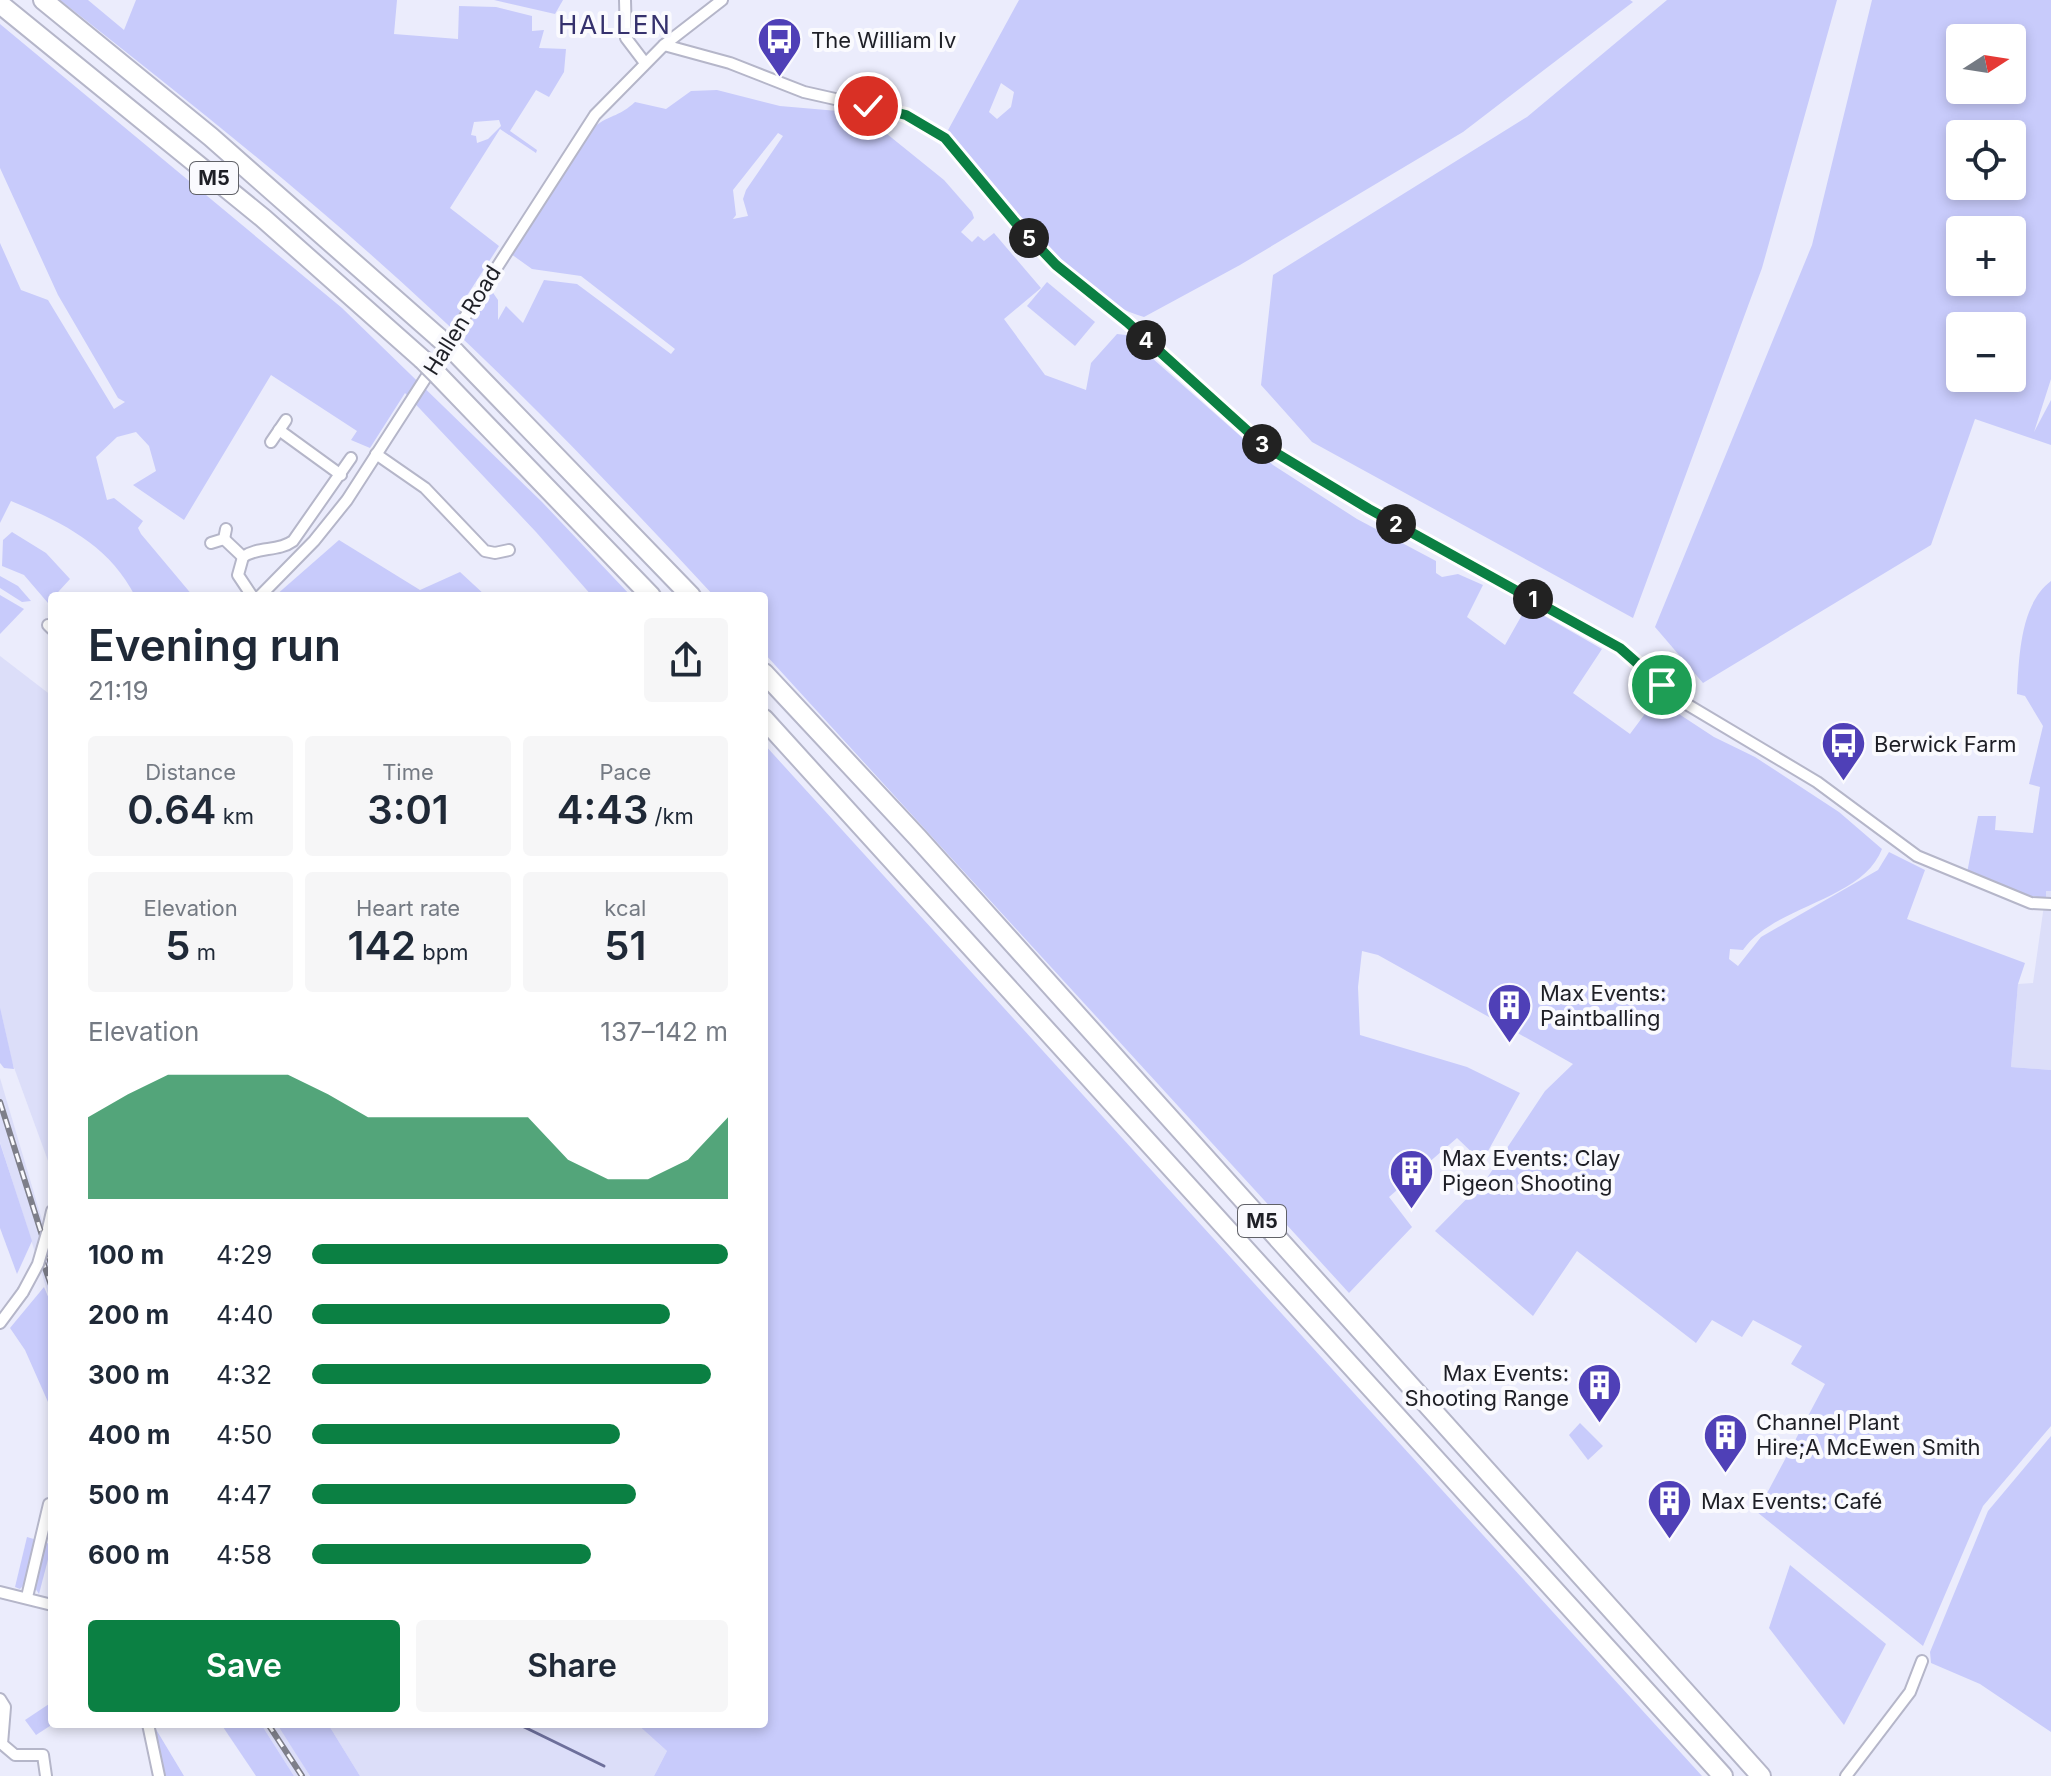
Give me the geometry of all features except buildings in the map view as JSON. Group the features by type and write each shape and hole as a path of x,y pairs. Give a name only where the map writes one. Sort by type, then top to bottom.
{"highway":[{"name":"M5","path":"43,0 223,147 455,352 687,592"},
{"name":"M5","path":"0,4 263,218 422,359 647,592"},
{"name":"M5","path":"768,677 918,838 1761,1776"},
{"name":"M5","path":"768,723 1723,1776"}],"street":[{"path":"625,0 626,38 645,63"},
{"name":"Hallen Road","path":"264,592 332,519 579,136 612,95 645,63 722,0"},
{"path":"664,45 730,63 804,92 906,115 945,138 1015,222 1056,265 1127,322 1263,445 1369,509 1620,648 1683,702 1817,782 1917,856 2031,903 2051,904"},
{"path":"271,442 282,425 341,475"},
{"path":"376,454 425,488 485,551 495,553 509,550"},
{"path":"243,557 293,541 351,458"},
{"path":"211,543 225,534 243,557"},
{"path":"243,557 238,575 249,592"},
{"path":"0,1323 23,1292 38,1264 48,1229"},
{"path":"27,1597 48,1508"},
{"path":"0,1592 48,1604"},
{"path":"1846,1776 1910,1692 1922,1661"},
{"path":"0,1699 5,1707 2,1744 15,1755 43,1755 46,1776"},
{"path":"149,1728 159,1776"}],"shaded area":[{"path":"60,0 88,0 124,30 136,0 397,0 394,34 458,39 459,6 496,7 532,16 532,31 544,30 539,48 566,49 564,72 549,97 536,90 510,131 537,150 536,153 500,129 450,208 499,246 459,308 471,320 489,287 498,300 498,320 506,306 523,323 544,280 577,284 671,354 675,349 581,276 532,269 511,254 565,165 588,134 598,124 635,102 666,109 691,91 717,90 780,106 861,113 944,180 972,212 974,218 961,232 972,242 978,236 984,241 994,233 1041,288 1004,319 1045,375 1086,390 1091,363 1117,334 1126,335 1273,465 1357,519 1436,561 1436,573 1442,577 1458,574 1483,585 1467,617 1505,645 1527,606 1602,649 1573,693 1630,734 1656,699 1714,737 1755,757 1839,812 1882,849 1872,866 1856,880 1775,923 1757,935 1743,950 1730,949 1729,959 1738,966 1761,937 1878,870 1889,852 1925,870 1907,919 2025,963 2018,984 2011,1067 2051,1070 2051,1426 1983,1506 1923,1646 1757,1512 1825,1384 1791,1364 1802,1346 1753,1320 1742,1337 1712,1320 1696,1343 1577,1251 1533,1316 1435,1231 1487,1178 1545,1091 1573,1064 1378,955 1362,951 1358,987 1360,1035 1467,1067 1520,1093 1482,1162 1457,1138 1389,1197 1412,1227 1349,1293 768,657 768,592 710,592 576,450 433,311 296,190","holes":["499,120 501,126 488,139 477,143 476,136 471,135 474,122","778,133 783,136 746,190 743,199 748,216 733,219 736,215 733,190"]},
{"path":"494,0 563,0 555,14"},
{"path":"1019,0 1633,2 1463,132 1240,265 1144,317 1115,305 1062,264 1012,211 947,132","holes":["1001,83 1014,92 1011,107 997,119 989,112"]},
{"path":"1667,0 1837,0 1762,268 1633,618 1312,442 1261,385 1273,275 1527,117"},
{"path":"1872,0 2051,0 2051,379 2034,432 2051,400 2051,445 1975,419 1931,545 1703,683 1655,627 1812,245"},
{"path":"0,24 342,308 542,502 627,592 588,592 405,393 370,448 351,440 357,431 271,375 184,520 133,485 156,471 149,446 136,432 117,437 96,457 107,500 114,498 143,521 138,528 141,534 190,592 133,592 112,563 82,537 11,501 0,523 0,243 21,290 48,300 114,409 125,402 118,398 58,295 0,168"},
{"path":"1047,282 1095,322 1075,346 1027,306"},
{"path":"12,532 46,553 70,579 58,592 48,592 48,603 24,575 2,566 3,540"},
{"path":"339,540 420,590 460,572 482,592 280,592"},
{"path":"0,576 18,586 31,601 22,602 0,588"},
{"path":"2051,581 2051,891 2046,891 2046,898 2022,895 1967,873 1978,816 1996,816 1995,830 2033,833 2040,787 2029,784 2043,726 2025,696 2017,694 2019,664 2027,617 2041,591"},
{"path":"0,595 24,609 0,634"},
{"path":"0,656 48,693 48,1161 12,1062 0,1007"},
{"path":"768,748 1702,1776 654,1776 667,1751 641,1728 768,1728"},
{"path":"2046,891 2051,891 2051,1070 2011,1067 2018,984 2033,983"},
{"path":"0,1007 14,1069 4,1068 0,1063"},
{"path":"0,1078 48,1240 48,1293 0,1142"},
{"path":"0,1143 32,1241 17,1274 0,1228"},
{"path":"44,1287 48,1296 48,1402 25,1350 10,1328"},
{"path":"1580,1423 1603,1446 1588,1460 1569,1435"},
{"path":"2051,1436 2051,1732 1980,1684 1931,1663 1930,1652 1988,1511"},
{"path":"27,1537 37,1540 26,1583 20,1589 15,1587"},
{"path":"48,1543 48,1559 39,1594 35,1588"},
{"path":"1790,1565 1886,1644 1844,1725 1769,1628"},
{"path":"48,1705 48,1727 36,1735 25,1720"},
{"path":"154,1728 184,1776 165,1776"},
{"path":"224,1728 264,1728 294,1776 256,1776"},
{"path":"264,1728 280,1728 310,1776 294,1776"},
{"path":"280,1728 330,1728 360,1776 310,1776"},
{"path":"330,1728 641,1728 667,1751 654,1776 360,1776"}],"waterway":[{"path":"526,1728 604,1766"}],"railway":[{"path":"0,1102 48,1254"},
{"path":"42,1259 48,1276"},
{"path":"271,1728 302,1776"}],"place":[{"name":"The William Iv","path":"780,79"},
{"name":"Berwick Farm","path":"1843,783"},
{"name":"Max Events: Paintballing","path":"1509,1045"},
{"name":"Max Events: Clay Pigeon Shooting","path":"1411,1210"},
{"name":"Max Events: Shooting Range","path":"1600,1425"},
{"name":"Channel Plant Hire;A McEwen Smith","path":"1725,1474"},
{"name":"Max Events: Café","path":"1670,1540"}],"district":[{"name":"HALLEN","path":"615,24"}],"route":[{"path":"868,106 906,115 945,138 1015,222 1056,265 1127,322 1263,445 1369,509 1620,648 1662,685"}]}
